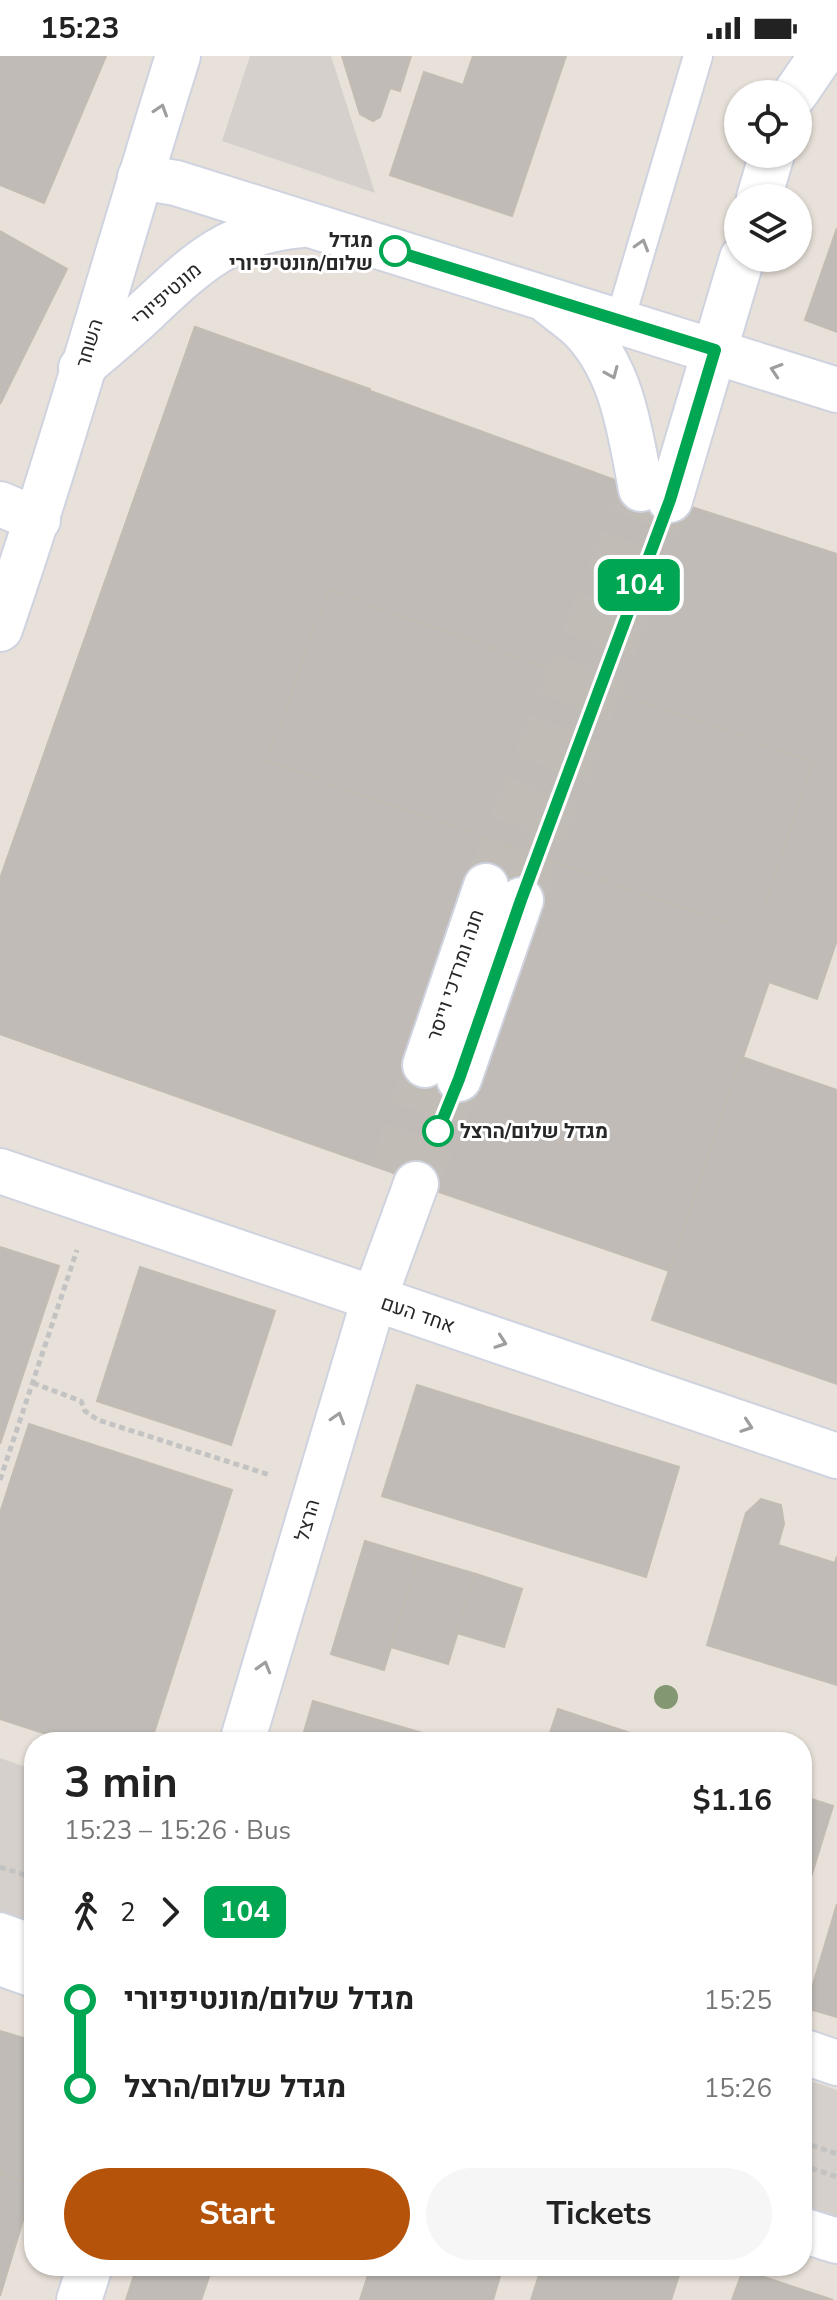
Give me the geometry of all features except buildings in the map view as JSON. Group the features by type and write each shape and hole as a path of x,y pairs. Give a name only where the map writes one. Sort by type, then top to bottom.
{"street":[{"name":"השחר","path":"0,629 19,512 81,368 153,175 178,56"},
{"path":"805,80 821,56"},
{"name":"מונטיפיורי","path":"153,175 837,390"},
{"name":"מונטיפיורי","path":"81,368 179,278 209,257 242,237 274,227 307,224"},
{"path":"541,296 580,328 606,361 656,494 715,350 738,272"},
{"name":"חנה ומרדכי וייסר","path":"442,1072 503,893"},
{"name":"אחד העם","path":"0,1171 837,1456"},
{"path":"374,1299 372,1248 404,1178"},
{"name":"הרצל","path":"245,1732 374,1299"},
{"path":"0,1963 24,1971"},
{"path":"812,2054 837,2063"},
{"path":"812,2233 837,2241"},
{"path":"79,2300 87,2276"}],"lane":[{"path":"620,320 698,56"},
{"path":"0,1927 24,1935"}],"path":[{"path":"0,1480 79,1244"},
{"path":"33,1383 81,1401 85,1411 98,1420 316,1490"},
{"path":"0,1867 24,1875"},
{"path":"812,2145 837,2154"},
{"path":"812,2168 837,2177"}],"shaded area":[{"path":"250,56 331,56 375,193 222,141"},
{"path":"0,1758 24,1766 24,1990 0,1982"},
{"path":"812,2081 837,2090 837,2217 812,2208"}],"tunnel":[{"path":"486,886 641,489"},
{"path":"521,900 670,500"},
{"path":"391,1172 425,1065"},
{"path":"416,1184 459,1079"}],"bus line":[{"name":"104","path":"395,251 715,350 670,500 438,1131"}],"place":[{"name":"מגדל שלום/מונטיפיורי","path":"395,251"},
{"name":"מגדל שלום/הרצל","path":"438,1131"}]}
